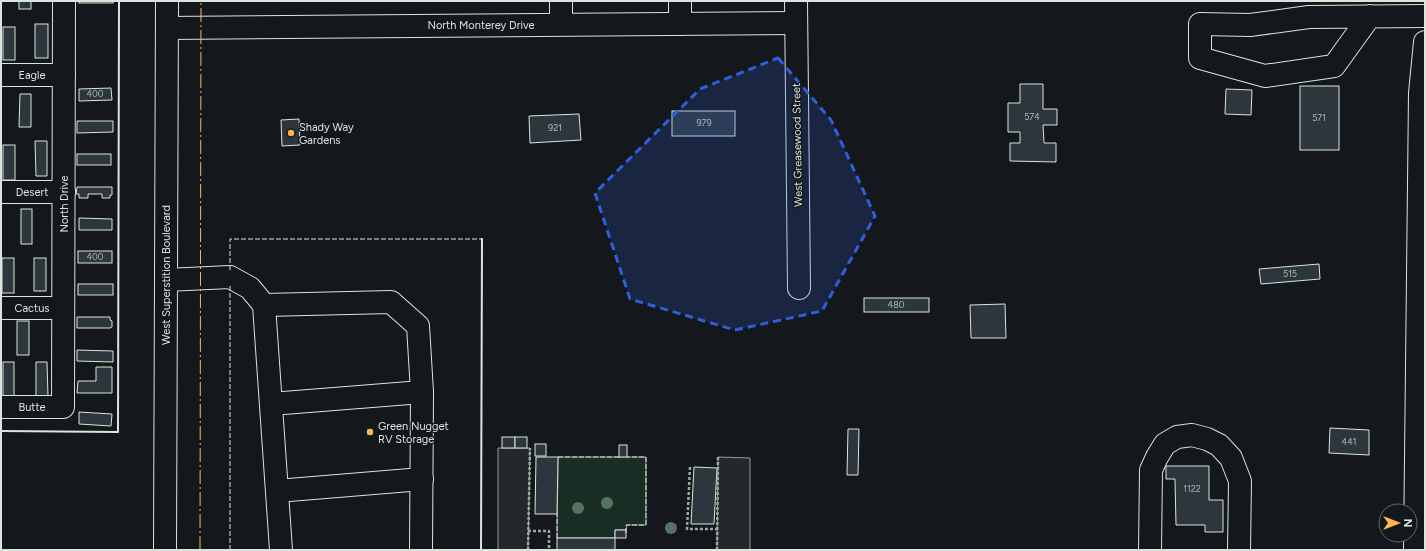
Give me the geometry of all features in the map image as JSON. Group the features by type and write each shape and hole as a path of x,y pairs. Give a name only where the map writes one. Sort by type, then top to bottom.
{"street":[{"name":"North Drive","path":"63,407 64,1"},
{"name":"West Superstition Boulevard","path":"165,550 167,1"},
{"path":"561,1 561,24"},
{"path":"680,1 680,24"},
{"name":"West Greasewood Street","path":"796,1 799,288"},
{"path":"1370,16 1334,66 1265,76 1200,58 1200,24 1250,25 1309,17 1370,16 1425,16"},
{"name":"North Monterey Drive","path":"167,28 796,23"},
{"path":"1415,550 1420,93 1425,42"},
{"name":"Eagle","path":"1,75 64,75"},
{"name":"Desert","path":"1,192 64,192"},
{"path":"166,280 230,277 250,288 264,305 281,550"},
{"path":"264,305 391,302 418,326 422,392 421,550"},
{"name":"Cactus","path":"1,308 64,308"},
{"path":"271,404 422,392"},
{"name":"Butte","path":"1,407 63,407"},
{"path":"1150,550 1151,470 1165,444 1177,437 1192,435 1207,439 1219,445 1231,458 1240,481 1238,550"},
{"path":"277,491 422,479"}],"path":[{"path":"528,550 530,448"},
{"path":"717,550 718,457"},
{"path":"690,467 687,529 717,529"},
{"path":"528,531 549,531 548,550"}],"highlighted area":[{"path":"778,58 831,120 875,216 822,311 735,330 630,299 595,193 700,89"}],"green space":[{"path":"558,457 646,457 646,525 627,525 626,530 615,530 615,538 557,538"}],"shaded area":[{"path":"498,448 530,448 528,550 498,550"},
{"path":"718,457 750,458 750,550 717,550"}],"building":[{"path":"19,1 31,1 31,9 19,9"},
{"path":"79,1 113,1 113,3 79,3"},
{"path":"35,24 48,24 48,58 35,58"},
{"path":"3,27 15,27 15,60 3,60"},
{"path":"1020,84 1043,84 1043,109 1057,109 1057,125 1043,125 1044,143 1056,143 1056,162 1010,161 1010,143 1020,143 1020,132 1008,132 1008,103 1020,103"},
{"path":"1300,86 1339,86 1339,150 1300,150"},
{"path":"111,88 112,100 79,101 79,89"},
{"path":"1226,89 1252,90 1251,115 1225,114"},
{"path":"20,94 31,94 31,127 19,127"},
{"path":"672,111 735,111 735,136 672,136"},
{"path":"579,114 581,140 530,143 529,116"},
{"name":"Shady Way Gardens","path":"299,119 300,145 282,146 281,120"},
{"path":"77,121 113,121 113,132 77,133"},
{"path":"35,141 47,141 47,176 36,176"},
{"path":"3,145 15,145 15,180 3,180"},
{"path":"77,154 111,154 111,165 77,165"},
{"path":"77,187 112,187 112,195 110,195 110,198 102,198 102,194 88,194 88,198 79,198 79,194 76,194"},
{"path":"21,209 32,209 32,244 21,244"},
{"path":"79,218 112,219 112,230 79,230"},
{"path":"78,251 112,251 112,263 78,263"},
{"path":"2,258 14,258 14,293 2,293"},
{"path":"34,258 46,258 46,291 34,291"},
{"path":"1319,264 1320,279 1261,284 1259,269"},
{"path":"78,284 113,284 113,295 78,295"},
{"path":"864,298 929,298 929,312 864,312"},
{"path":"1005,304 1006,338 971,338 970,305"},
{"path":"77,317 110,317 112,327 77,328"},
{"path":"17,321 29,321 29,355 17,355"},
{"path":"77,350 113,351 113,362 77,361"},
{"path":"3,362 14,362 14,396 3,396"},
{"path":"36,362 47,362 48,396 36,396"},
{"path":"96,367 112,367 112,393 77,393 78,381 96,381"},
{"path":"79,412 112,414 111,426 79,424"},
{"path":"1330,428 1369,430 1369,455 1329,453"},
{"path":"848,429 859,429 858,475 847,475"},
{"path":"502,437 515,437 515,448 502,448"},
{"path":"515,437 527,437 527,448 515,448"},
{"path":"535,444 546,444 546,456 535,456"},
{"path":"619,445 627,445 627,457 619,457"},
{"path":"536,457 558,457 557,514 535,514"},
{"path":"1166,466 1209,466 1209,500 1223,500 1223,532 1205,532 1205,525 1176,525 1175,479 1166,479"},
{"path":"694,467 717,468 714,524 691,524"},
{"path":"615,530 626,530 626,538 615,538"},
{"path":"557,538 615,538 615,550 557,550"}],"fence":[{"path":"230,270 230,239 482,239"},
{"path":"230,286 230,550"},
{"path":"558,457 619,457"},
{"path":"626,533 626,525 646,525 646,457 627,457"},
{"path":"557,514 557,538"}],"wall":[{"path":"1,431 118,432 119,1"},
{"path":"481,550 482,239"}],"power":[{"path":"200,550 201,1"}],"place":[{"name":"Shady Way Gardens","path":"291,133"},
{"name":"Green Nugget RV Storage","path":"370,432"}]}
